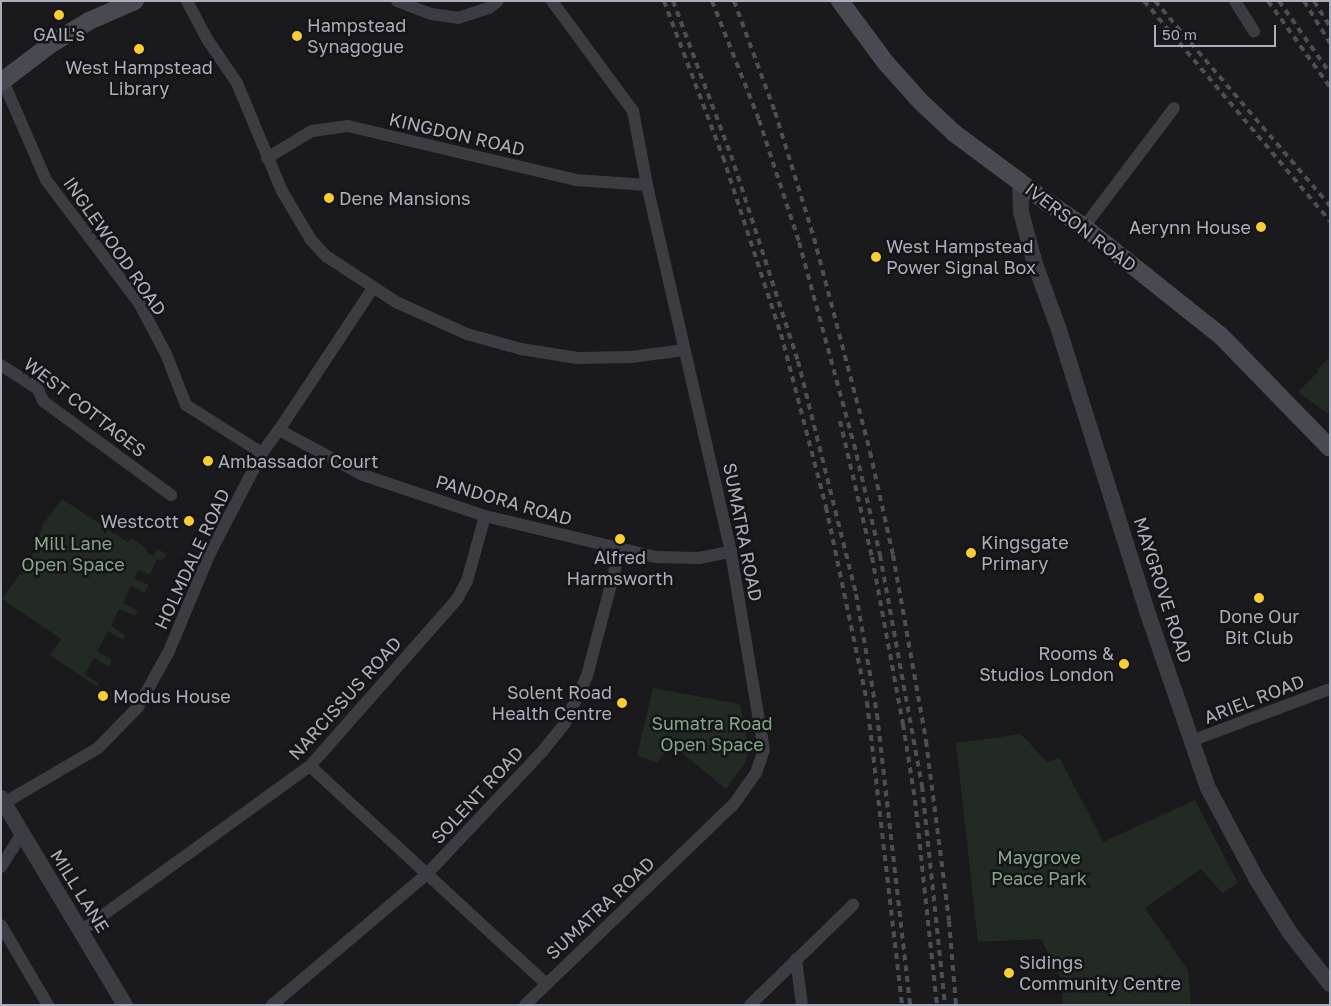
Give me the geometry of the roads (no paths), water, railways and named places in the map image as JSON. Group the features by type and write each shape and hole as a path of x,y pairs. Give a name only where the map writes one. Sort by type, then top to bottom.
{"main road":[{"path":"2,81 51,44 89,21 135,1"},
{"name":"IVERSON ROAD","path":"840,1 886,63 921,102 954,133 1084,227 1221,336 1330,448"}],"street":[{"path":"187,1 207,39 237,83 282,191 311,240 326,256 396,302 467,334 521,350 577,358 631,357 685,350"},
{"path":"397,1 431,14 458,18 489,8 498,1"},
{"name":"SUMATRA ROAD","path":"525,1005 734,804 756,773 764,750 731,552 647,185 633,111 552,1"},
{"path":"1235,1 1254,32"},
{"name":"INGLEWOOD ROAD","path":"2,81 46,180 139,303 166,354 186,405 262,453"},
{"path":"1084,227 1174,108"},
{"name":"KINGDON ROAD","path":"267,158 312,131 348,126 576,180 647,185"},
{"name":"MAYGROVE ROAD","path":"1020,181 1021,212 1035,264 1062,338 1148,614 1208,788 1256,878 1290,933 1330,984"},
{"name":"HOLMDALE ROAD","path":"3,801 98,748 138,707 169,651 210,553 262,453 280,430 373,288"},
{"name":"WEST COTTAGES","path":"1,365 38,389 43,401 171,495"},
{"name":"PANDORA ROAD","path":"280,430 363,475 484,516 620,550 677,559 699,558 731,552"},
{"name":"NARCISSUS ROAD","path":"81,931 310,766 457,599 467,581 484,516"},
{"name":"SOLENT ROAD","path":"272,1005 426,875 541,753 565,722 587,676 620,550"},
{"name":"ARIEL ROAD","path":"1191,741 1328,692"},
{"path":"310,766 546,984"},
{"name":"MILL LANE","path":"3,801 21,835 125,1005"},
{"path":"1,867 21,835"},
{"path":"750,1005 853,905"},
{"path":"1,925 48,1005"},
{"path":"796,959 802,1005"}],"railway":[{"path":"664,1 723,157 781,334 826,507 867,702 902,1005"},
{"path":"673,1 731,155 798,361 856,594 877,714 910,1005"},
{"path":"712,1 759,120 799,242 854,444 880,555 922,786 945,1005"},
{"path":"734,1 775,112 814,238 870,452 893,555 926,741 949,921 956,1005"},
{"path":"1144,1 1330,221"},
{"path":"1155,1 1330,206"},
{"path":"1268,1 1330,87"},
{"path":"1279,1 1330,73"},
{"path":"1304,1 1330,43"},
{"path":"1314,1 1330,27"},
{"path":"840,421 872,557 903,724 915,800 937,1005"}],"place":[{"name":"GAIL's","path":"59,15"},
{"name":"Hampstead Synagogue","path":"297,36"},
{"name":"West Hampstead Library","path":"139,49"},
{"name":"Dene Mansions","path":"329,198"},
{"name":"Aerynn House","path":"1261,227"},
{"name":"West Hampstead Power Signal Box","path":"876,257"},
{"name":"Ambassador Court","path":"208,461"},
{"name":"Westcott","path":"189,521"},
{"name":"Alfred Harmsworth","path":"620,539"},
{"name":"Kingsgate Primary","path":"971,553"},
{"name":"Done Our Bit Club","path":"1259,598"},
{"name":"Rooms & Studios London","path":"1124,664"},
{"name":"Modus House","path":"103,696"},
{"name":"Solent Road Health Centre","path":"622,703"},
{"name":"Sidings Community Centre","path":"1009,973"}],"park label":[{"name":"Mill Lane Open Space","path":"73,554"},
{"name":"Sumatra Road Open Space","path":"712,734"},
{"name":"Maygrove Peace Park","path":"1039,868"}]}
